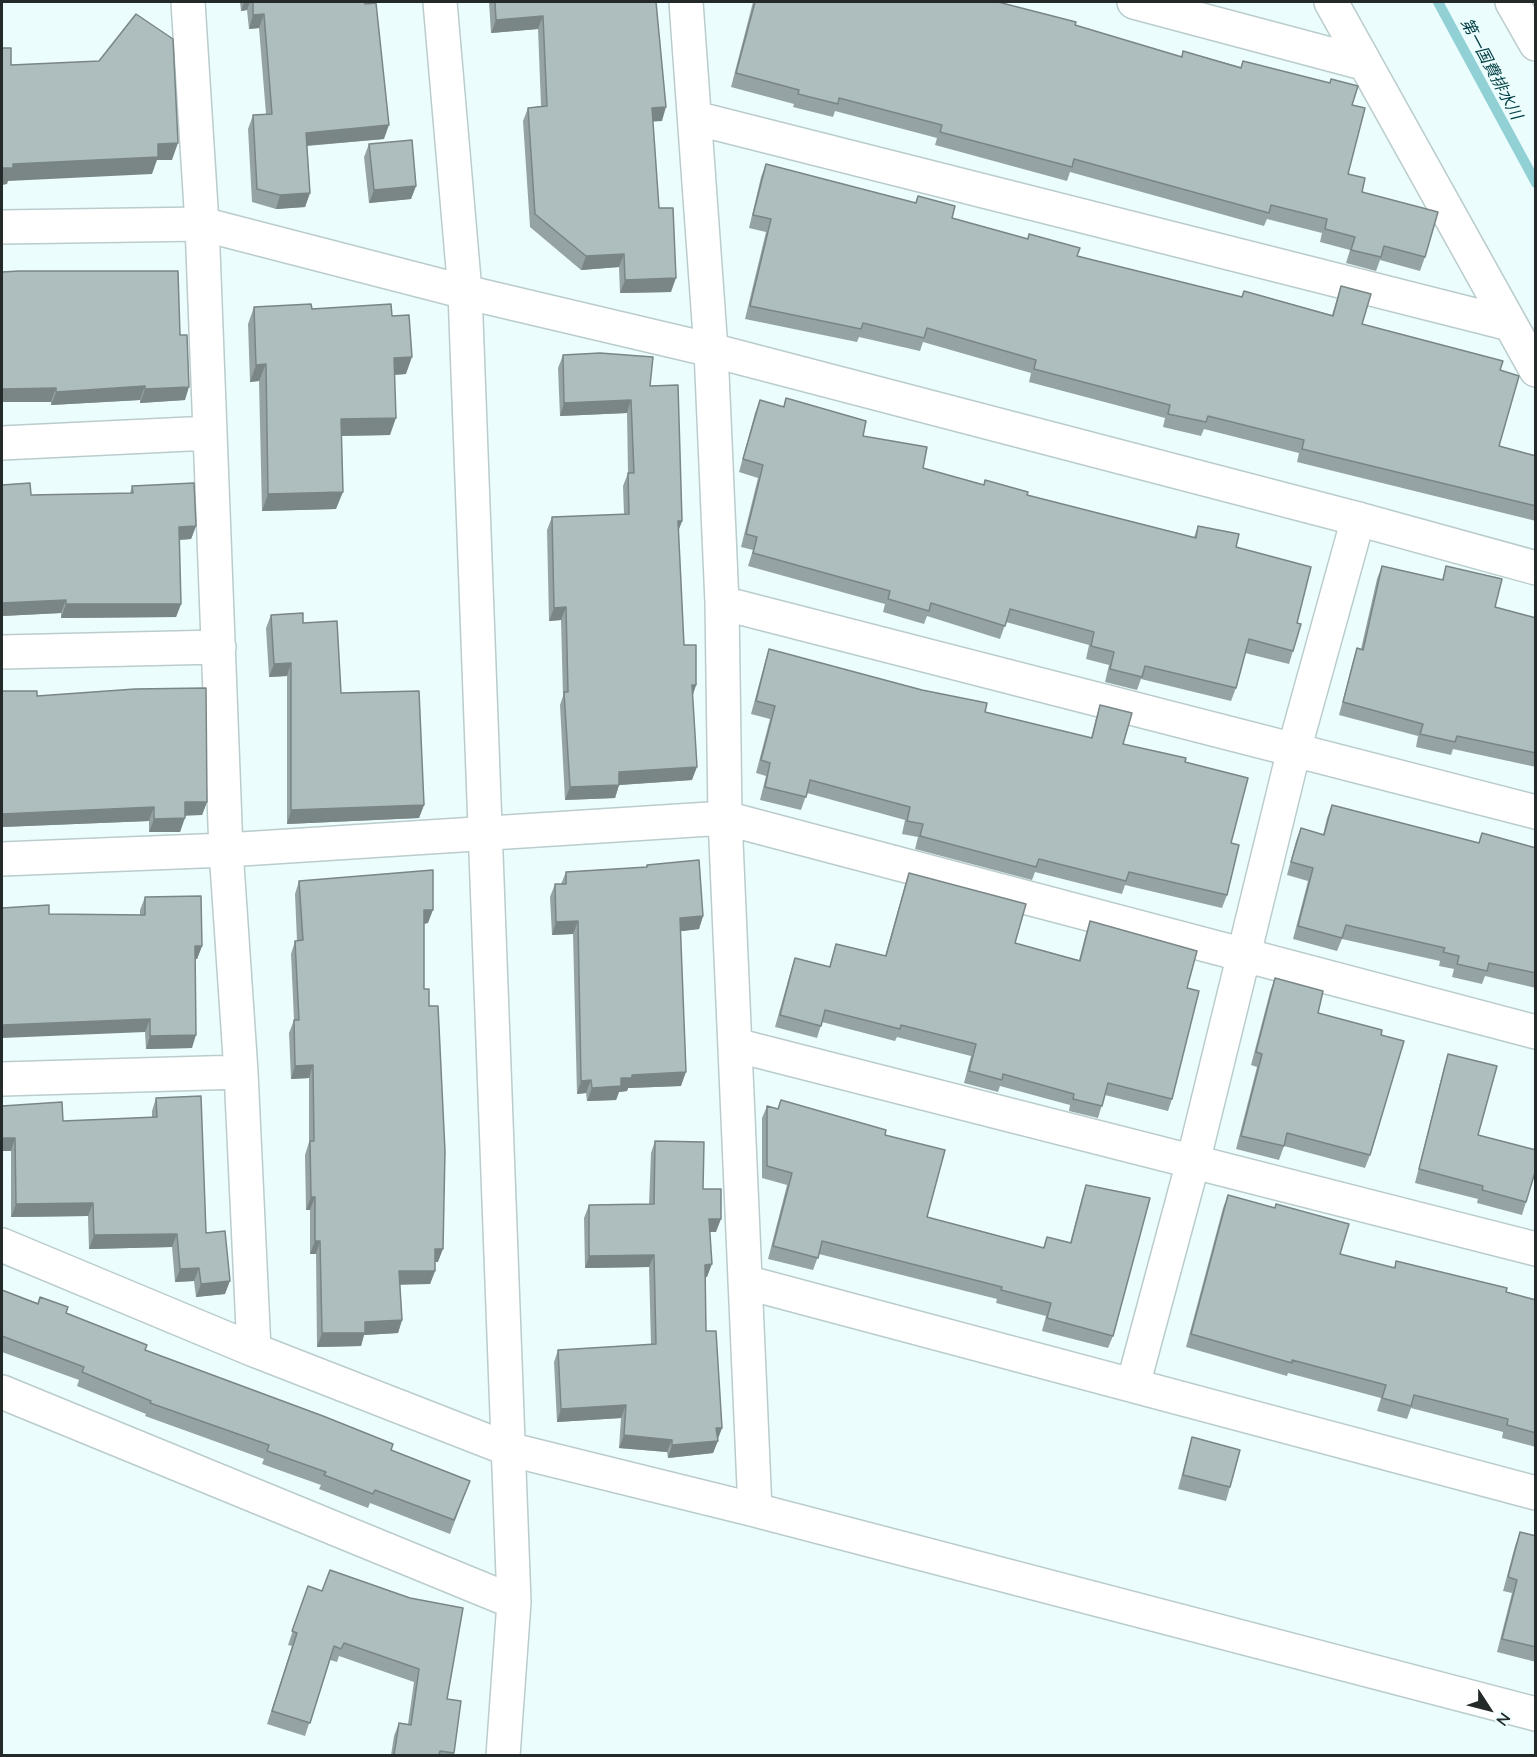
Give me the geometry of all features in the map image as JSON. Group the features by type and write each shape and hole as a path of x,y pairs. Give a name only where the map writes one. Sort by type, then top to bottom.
{"street":[{"path":"188,2 202,224 226,850 241,1072 254,1350"},
{"path":"440,2 465,292 514,1602 503,1755"},
{"path":"686,2 711,350 722,603 725,818 755,1510"},
{"path":"1134,2 1364,63"},
{"path":"1330,2 1536,370"},
{"path":"1512,2 1536,44"},
{"path":"695,118 1510,324"},
{"path":"2,227 202,224 465,292 711,350 1536,567"},
{"path":"2,443 210,433"},
{"path":"1133,1385 1193,1162 1294,750 1358,519"},
{"path":"722,603 1536,812"},
{"path":"2,652 219,647"},
{"path":"2,859 226,850 484,831 725,818 1536,1032"},
{"path":"735,1045 1536,1249"},
{"path":"2,1080 241,1072"},
{"path":"2,1245 254,1350 508,1449 755,1510 1536,1714"},
{"path":"745,1282 1536,1493"},
{"path":"2,1392 514,1602"}],"building":[{"path":"253,2 376,3 389,125 306,133 310,193 280,195 257,189 253,115 272,114 264,14 253,15"},
{"path":"495,2 656,2 666,107 652,108 659,208 673,208 676,278 625,280 624,254 586,256 535,214 528,108 547,106 543,16 496,20"},
{"path":"755,2 998,2 1076,22 1075,25 1182,57 1183,51 1241,68 1243,61 1330,83 1331,79 1358,86 1352,105 1365,108 1348,174 1365,178 1362,192 1438,212 1425,257 1384,246 1381,257 1351,250 1355,237 1325,229 1327,219 1271,205 1269,213 1074,159 1072,167 940,132 942,125 839,98 838,104 798,94 799,90 736,73"},
{"path":"136,14 173,39 178,143 158,144 158,157 13,164 13,168 2,168 2,48 11,48 11,65 99,61"},
{"path":"412,140 416,186 374,190 369,144"},
{"path":"766,164 916,203 918,196 955,206 952,218 1028,239 1029,234 1080,248 1077,256 1242,297 1244,291 1333,316 1341,286 1371,294 1362,324 1503,361 1500,370 1519,376 1499,446 1536,456 1536,506 1302,449 1304,440 1208,416 1206,422 1168,414 1170,405 1034,369 1036,360 927,328 924,338 863,323 861,329 750,306 771,219 753,215"},
{"path":"178,271 180,335 187,335 189,387 145,389 145,386 56,392 56,388 2,389 2,272"},
{"path":"311,304 312,309 391,304 392,316 409,315 412,357 394,358 396,418 341,419 343,492 268,494 266,364 256,365 254,307"},
{"path":"600,353 653,357 650,386 678,385 682,521 678,521 684,645 696,645 696,685 692,685 697,767 619,772 619,785 570,787 564,692 568,692 566,607 554,608 552,517 629,514 628,473 634,473 631,400 564,403 563,355"},
{"path":"786,398 866,421 863,436 927,447 923,468 984,485 985,480 1028,492 1027,495 1196,538 1198,526 1239,534 1236,547 1311,567 1297,623 1301,624 1293,651 1249,639 1236,688 1145,666 1142,677 1110,669 1114,652 1091,646 1094,632 1010,609 1005,626 931,603 929,611 888,599 890,591 753,553 757,537 746,534 763,465 743,459 760,400 784,407"},
{"path":"30,483 31,495 133,493 132,486 194,483 196,526 179,527 181,604 66,604 66,600 2,603 2,485"},
{"path":"1382,566 1443,580 1446,566 1502,579 1495,607 1536,618 1536,753 1457,736 1455,742 1420,734 1423,724 1343,702 1357,648 1363,650"},
{"path":"303,613 303,623 337,621 341,693 419,691 424,805 291,810 291,663 274,664 271,615"},
{"path":"769,649 922,690 987,703 985,712 1092,738 1100,705 1132,713 1123,744 1186,758 1185,762 1248,778 1231,843 1239,845 1227,895 1129,872 1126,881 1039,859 1036,867 920,836 923,824 907,821 910,807 810,780 806,797 765,787 770,763 761,760 775,706 756,701"},
{"path":"206,688 207,802 185,802 185,818 154,819 154,807 2,814 2,691 37,691 37,696 135,689"},
{"path":"1332,805 1479,843 1482,833 1536,848 1536,973 1489,963 1487,971 1457,964 1459,956 1443,952 1445,948 1346,925 1342,938 1298,926 1313,868 1291,862 1301,828 1324,835"},
{"path":"699,860 703,916 680,918 686,1072 632,1075 632,1078 621,1078 621,1086 592,1088 591,1080 581,1081 578,921 556,922 555,884 566,884 566,872 647,867 647,865"},
{"path":"433,870 433,910 424,910 424,989 429,989 429,1006 438,1006 445,1151 443,1249 435,1249 435,1271 399,1271 402,1320 365,1322 365,1333 322,1333 320,1241 315,1241 315,1197 311,1197 310,1141 314,1141 313,1065 295,1066 294,1020 299,1020 295,941 303,940 299,881"},
{"path":"909,873 1026,904 1015,943 1080,961 1090,921 1197,951 1187,988 1199,991 1172,1099 1108,1083 1102,1106 1073,1099 1074,1094 1003,1074 1002,1080 969,1071 976,1044 901,1025 900,1029 825,1010 821,1026 780,1015 795,958 830,967 836,944 886,956"},
{"path":"201,896 202,946 195,946 196,1035 150,1036 150,1019 2,1025 2,908 49,905 49,914 145,915 145,897"},
{"path":"1275,978 1323,991 1318,1013 1382,1030 1381,1035 1404,1041 1370,1155 1287,1133 1284,1146 1241,1136 1262,1054 1256,1052"},
{"path":"1448,1054 1497,1066 1478,1135 1536,1150 1536,1169 1526,1202 1482,1190 1483,1186 1419,1169"},
{"path":"201,1096 206,1233 225,1231 230,1281 201,1284 199,1268 180,1269 177,1234 94,1235 93,1203 16,1204 15,1138 2,1138 2,1106 62,1102 63,1121 157,1117 156,1098"},
{"path":"781,1100 886,1130 885,1135 945,1150 927,1217 1044,1248 1047,1237 1071,1243 1086,1185 1150,1198 1113,1336 1047,1318 1051,1303 1001,1290 1002,1287 822,1241 818,1258 773,1246 792,1173 767,1166 767,1106 778,1109"},
{"path":"655,1141 704,1142 703,1189 721,1189 721,1219 709,1219 712,1264 705,1265 706,1331 716,1331 722,1428 716,1428 718,1441 672,1445 672,1440 624,1435 626,1405 561,1409 558,1350 656,1344 654,1255 589,1256 589,1205 654,1204"},
{"path":"1228,1195 1275,1208 1276,1204 1349,1224 1340,1254 1395,1268 1396,1261 1507,1288 1506,1292 1536,1300 1536,1433 1507,1425 1508,1419 1414,1395 1411,1406 1382,1398 1386,1385 1292,1360 1292,1363 1191,1334"},
{"path":"2,1290 38,1304 40,1297 68,1307 66,1313 147,1345 145,1350 393,1444 391,1450 470,1481 454,1520 375,1490 373,1494 324,1475 326,1472 267,1451 269,1445 150,1403 151,1401 82,1372 84,1367 2,1336"},
{"path":"1192,1437 1240,1450 1230,1487 1183,1475"},
{"path":"1520,1532 1536,1536 1536,1647 1502,1639 1517,1580 1508,1577"},
{"path":"330,1570 410,1598 463,1608 447,1699 461,1701 454,1753 440,1751 439,1755 394,1755 399,1723 411,1725 419,1669 344,1643 341,1649 334,1646 310,1723 272,1711 297,1633 292,1631 308,1586 322,1591"}],"waterway":[{"name":"第一国費排水川","path":"1438,2 1536,183"}]}
